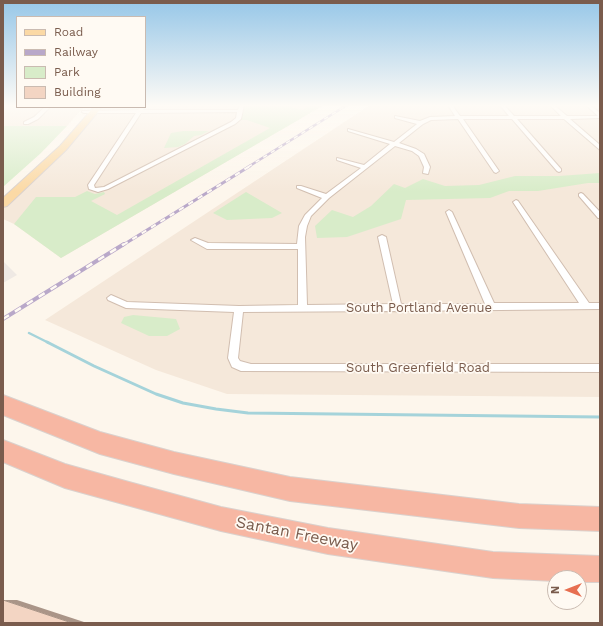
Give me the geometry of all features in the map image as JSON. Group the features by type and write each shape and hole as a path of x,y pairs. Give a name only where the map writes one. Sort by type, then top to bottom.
{"highway":[{"path":"3,405 100,443 174,463 290,489 512,515 600,519"},
{"name":"Santan Freeway","path":"3,451 65,476 129,494 221,519 328,541 493,565 600,569"}],"main road":[{"path":"3,192 66,134"},
{"path":"3,204 63,148 73,134"}],"street":[{"path":"125,134 91,185 95,190 106,188 211,134"},
{"path":"364,134 414,150 422,155 427,166 426,173"},
{"path":"303,308 301,247 303,226 308,215 327,197 407,134"},
{"path":"471,134 496,170"},
{"path":"528,134 559,170"},
{"path":"585,134 600,148"},
{"path":"339,159 365,167"},
{"path":"299,187 327,197"},
{"path":"581,195 600,216"},
{"path":"516,202 586,306"},
{"path":"449,212 490,307"},
{"path":"382,237 398,309"},
{"path":"195,240 207,246 301,247"},
{"name":"South Portland Avenue","path":"111,298 126,305 239,309 398,309 600,306"},
{"name":"South Greenfield Road","path":"239,309 233,358 236,364 251,368 600,368"}],"shaded area":[{"path":"75,134 274,134 61,258 14,224 3,219 3,208 15,198"},
{"path":"326,134 600,134 600,397 227,394 156,370 45,320"},
{"path":"3,261 17,275 3,283"}],"green space":[{"path":"3,134 59,134 41,153 3,187"},
{"path":"170,134 203,134 194,136 185,144 178,147 164,148"},
{"path":"259,134 274,134 61,258 14,224 36,197 75,197 87,191 95,194 104,192 105,194 91,201 117,215"},
{"path":"600,173 600,183 588,183 538,191 509,191 490,198 406,200 401,219 347,237 317,238 315,226 332,210 353,217 371,206 394,184 405,188 423,179 445,186 479,185 515,176 559,176"},
{"path":"246,192 282,213 272,218 227,220 213,213"},
{"path":"133,315 176,319 180,329 167,336 149,336 121,323 124,317"}],"building":[{"path":"3,600 72,623 3,623"}],"waterway":[{"path":"29,333 47,342"},
{"path":"47,342 94,366 156,394 183,403 216,409 248,413 600,417"}],"railway":[{"path":"248,167 300,134"},
{"path":"123,245 250,166"},
{"path":"3,319 124,244"}]}
